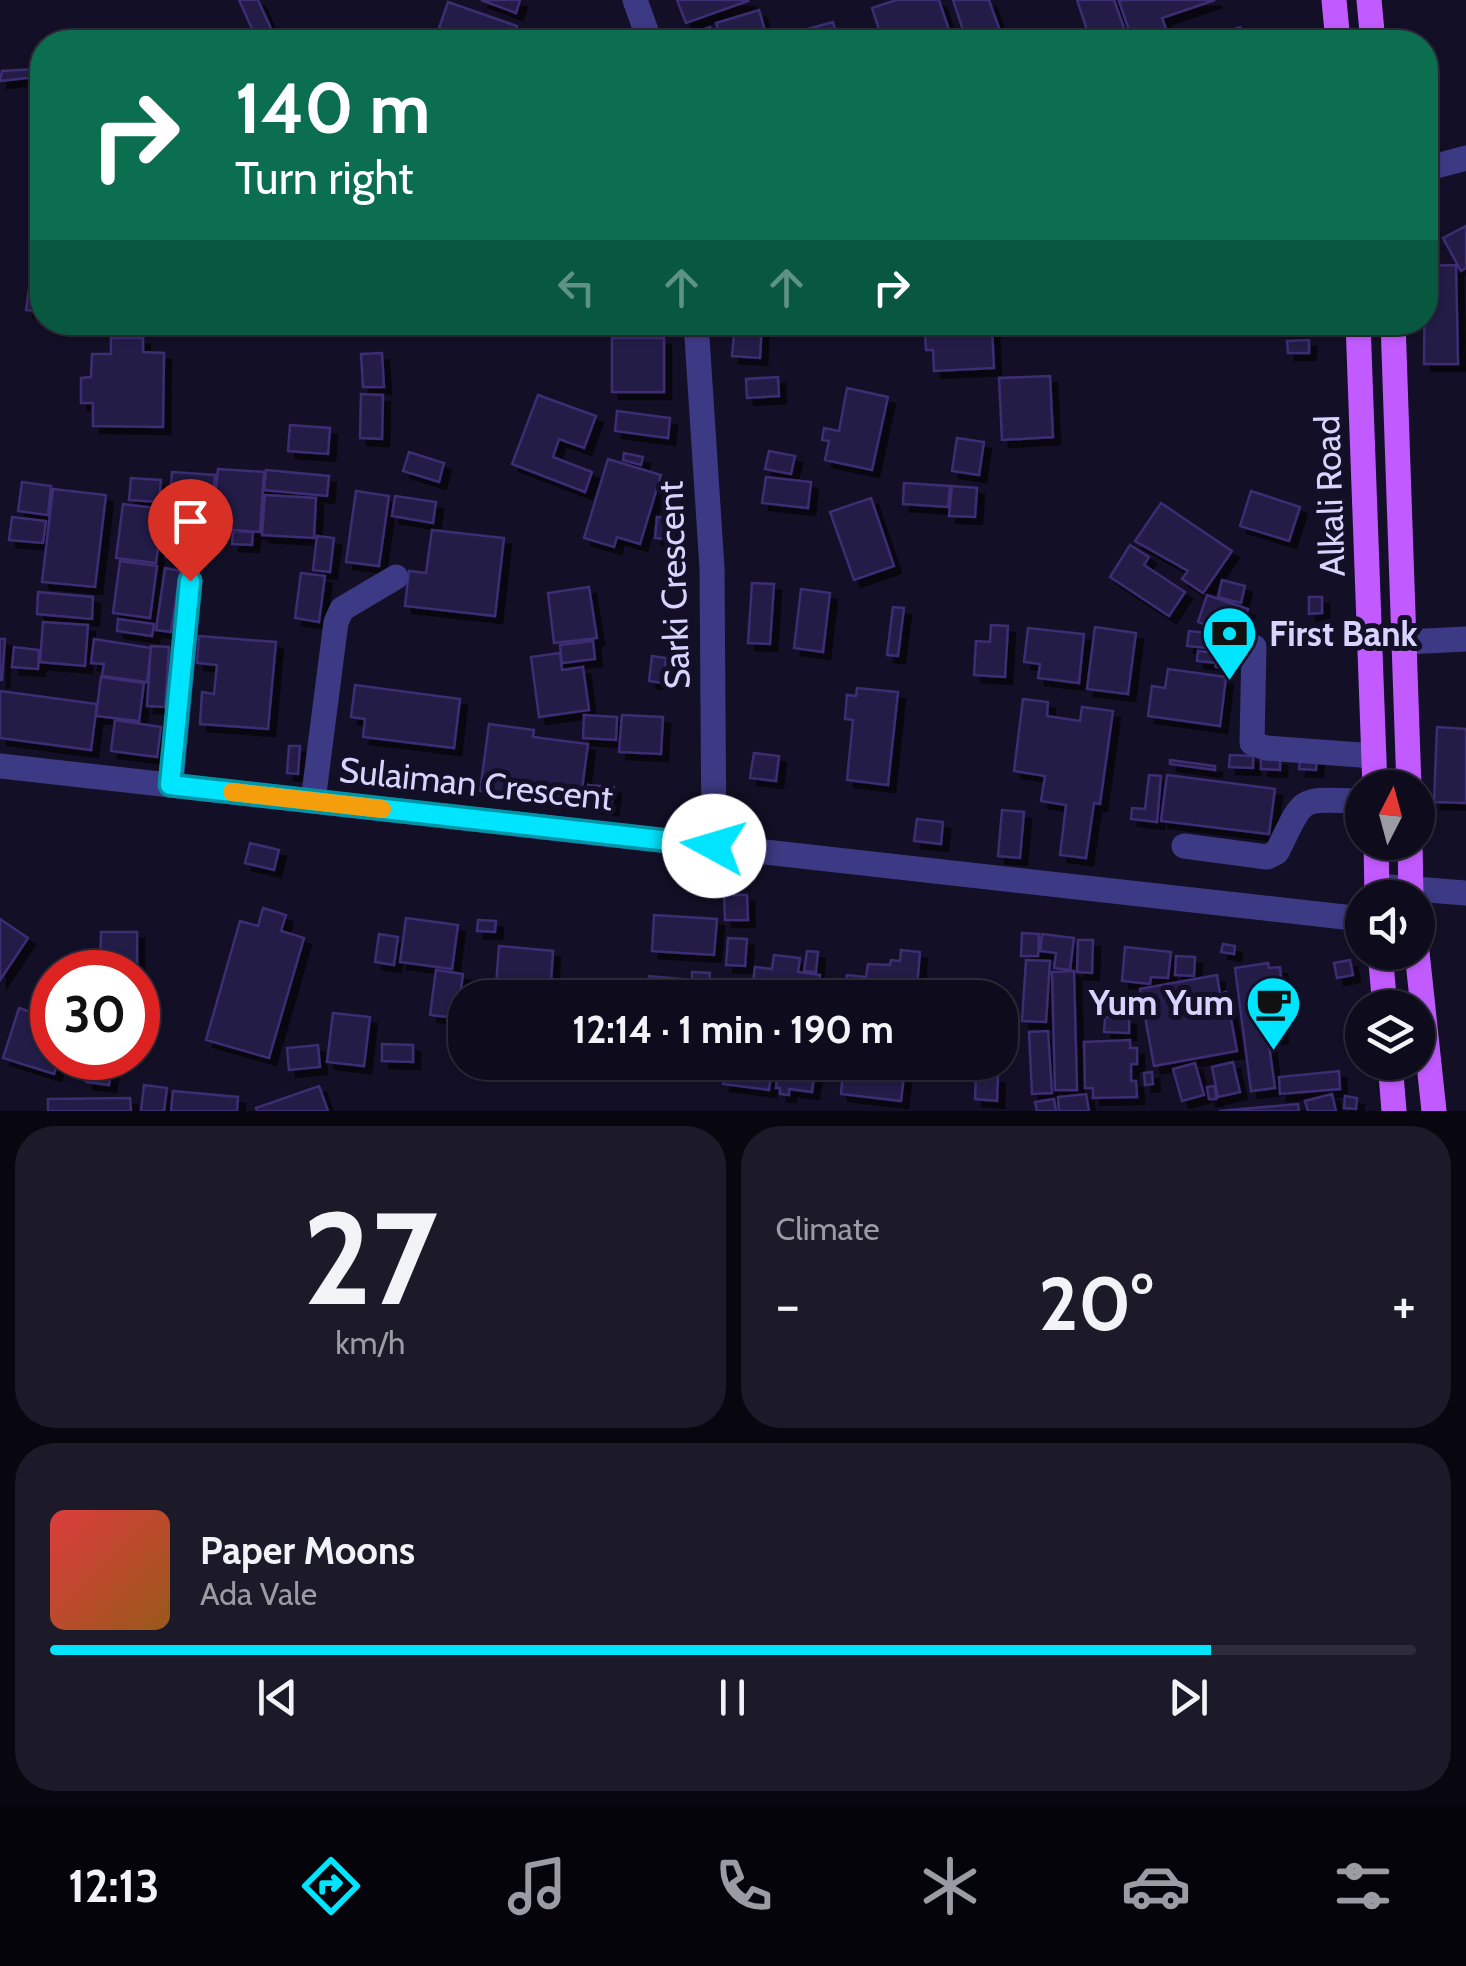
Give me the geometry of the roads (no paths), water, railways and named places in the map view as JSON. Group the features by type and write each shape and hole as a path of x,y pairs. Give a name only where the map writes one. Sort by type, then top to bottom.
{"main road":[{"path":"1334,0 1337,30"},
{"path":"1369,0 1372,30"},
{"name":"Alkali Road","path":"1358,335 1374,770"},
{"name":"Alkali Road","path":"1394,335 1408,770"},
{"path":"1420,970 1434,1111"},
{"path":"1391,1080 1394,1111"}],"street":[{"path":"635,0 646,30"},
{"path":"1438,166 1466,158"},
{"name":"Sarki Crescent","path":"697,335 712,568 714,846"},
{"path":"313,801 336,622 342,609 396,578"},
{"path":"170,785 190,581"},
{"path":"1406,642 1466,639"},
{"path":"1254,647 1252,743 1266,748 1374,756"},
{"name":"Sulaiman Crescent","path":"0,766 1345,917"},
{"path":"1184,846 1267,857 1277,852 1300,806 1309,800 1345,801"},
{"path":"1435,893 1466,894"}],"place":[{"name":"First Bank","path":"1230,683"},
{"name":"Yum Yum","path":"1273,1052"}]}
